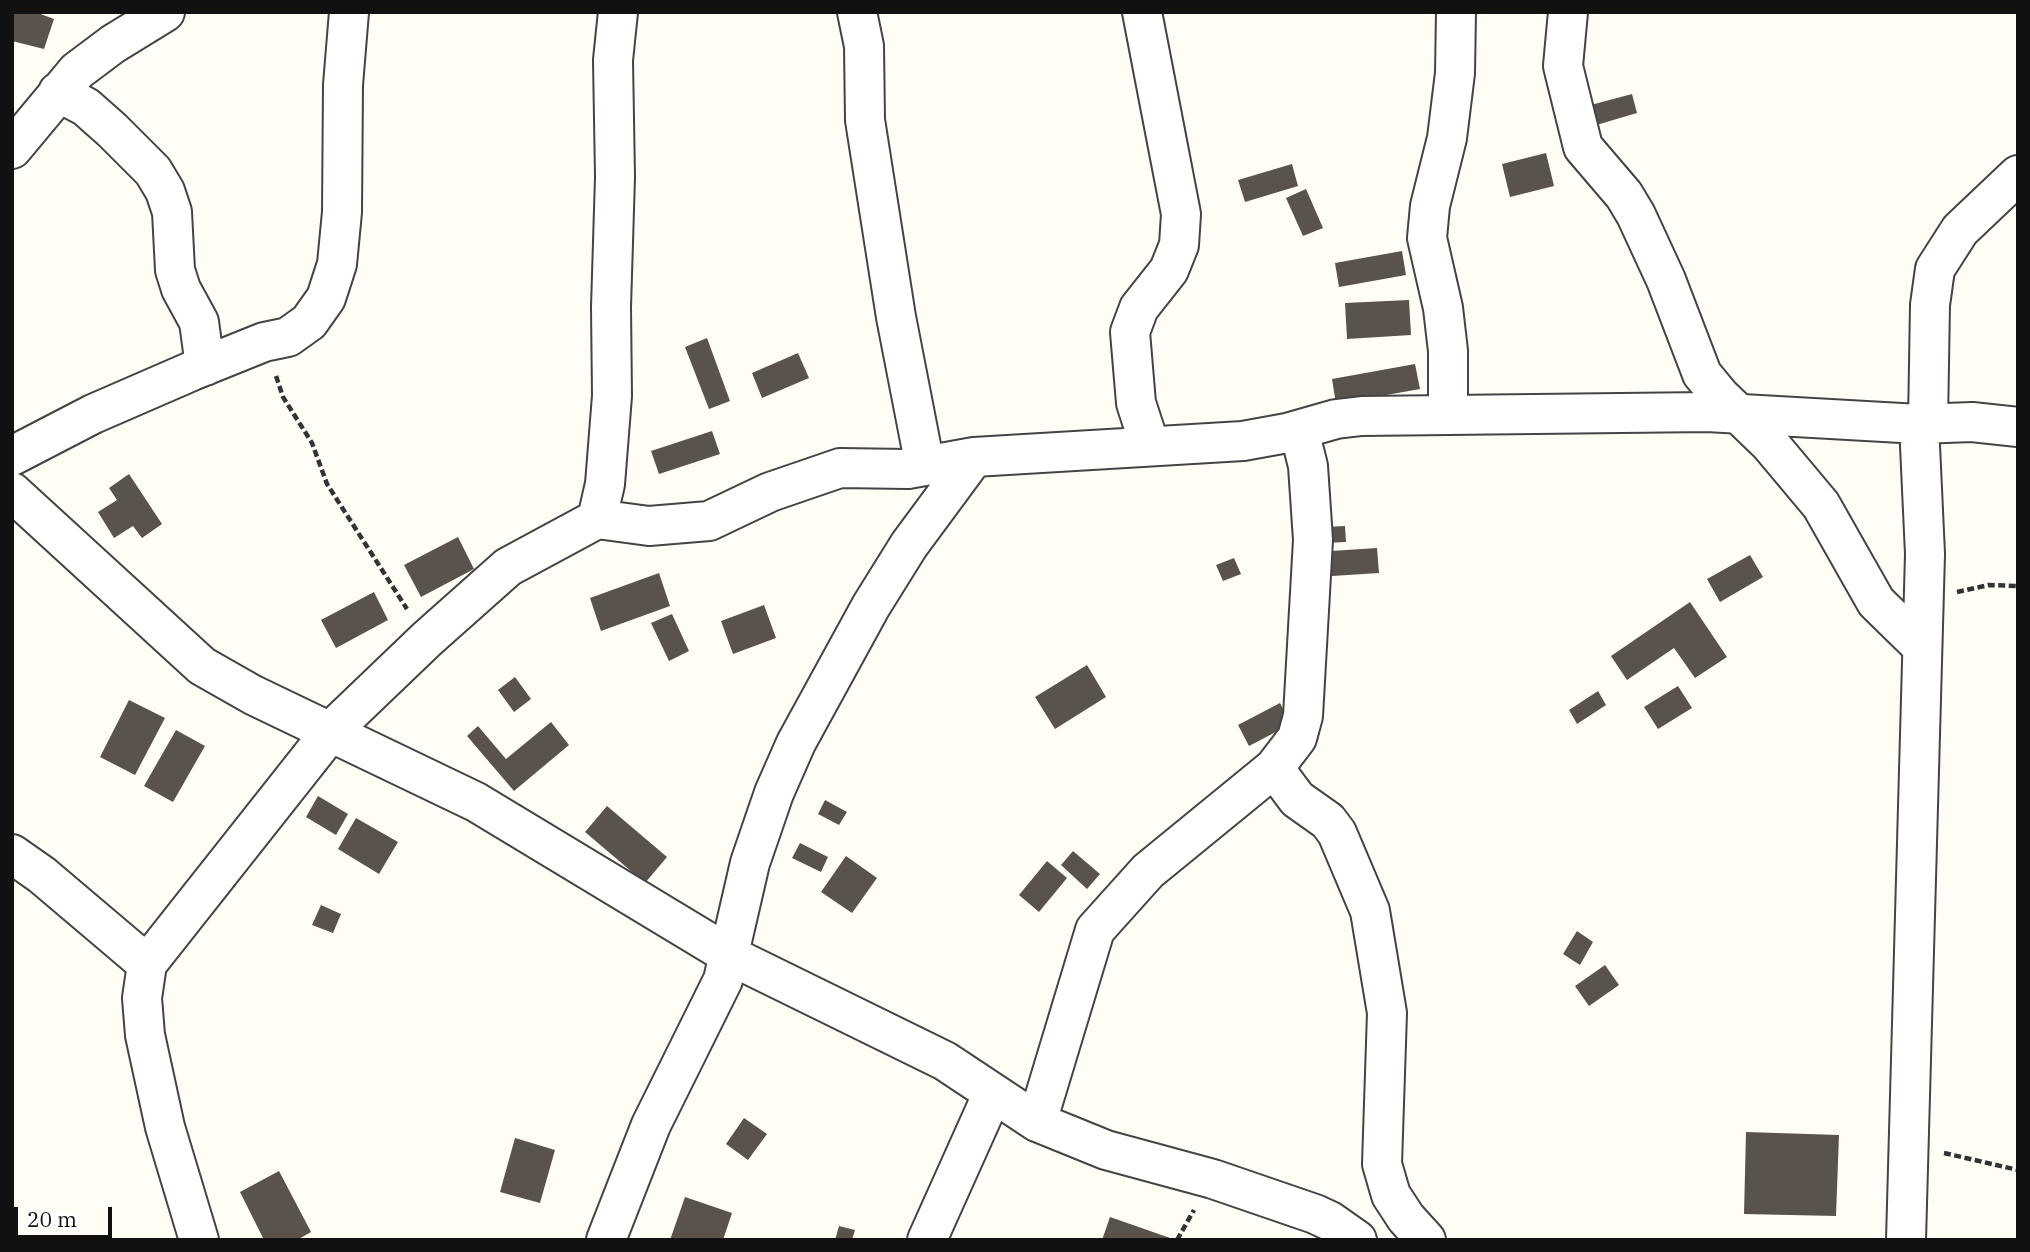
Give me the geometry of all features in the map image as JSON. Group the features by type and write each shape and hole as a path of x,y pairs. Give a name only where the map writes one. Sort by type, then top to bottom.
{"street":[{"path":"12,149 76,71 165,12"},
{"path":"14,451 205,366 264,342 288,337 309,322 326,298 337,264 342,212 342,85 348,12"},
{"path":"597,519 605,484 612,396 611,307 615,177 613,60 618,12"},
{"path":"857,12 864,46 865,121 896,317 925,466"},
{"path":"1142,12 1181,214 1179,245 1169,270 1139,308 1130,332 1136,403 1150,446"},
{"path":"1448,414 1448,351 1443,308 1427,238 1430,206 1447,138 1458,51 1456,12"},
{"path":"1568,12 1563,66 1583,147 1624,195 1636,215 1675,301 1702,374 1821,505 1876,602 1920,645"},
{"path":"58,92 86,107 113,130 153,171 165,191 172,212 175,270 181,289 199,323 205,366"},
{"path":"1906,1240 1914,1023 1920,645 1925,554 1923,424 1930,304 1935,269 1960,230 2018,176"},
{"path":"199,1240 165,1127 145,1035 142,998 147,964 332,730 427,639 508,567 597,519 649,526 709,521 770,492 840,468 888,470 974,457 1243,441 1299,430 1327,421 1362,416 1740,413 1923,424 1972,422 2018,427"},
{"path":"1037,1122 1095,930 1148,871 1275,768 1297,738 1303,716 1313,518 1308,466 1299,430"},
{"path":"606,1240 651,1125 709,1011 731,956 750,863 774,793 796,743 870,606 902,555 974,457"},
{"path":"12,492 202,666 253,695 332,730 485,807 731,956 945,1061 992,1095 1037,1122 1106,1150 1213,1179 1315,1214 1357,1240"},
{"path":"1275,768 1297,799 1328,821 1337,833 1370,911 1387,1013 1382,1164 1391,1195 1406,1218 1426,1240"},
{"path":"12,854 43,875 147,964"},
{"path":"927,1240 992,1095"}],"path":[{"path":"264,342 283,397 312,443 327,484 427,639"},
{"path":"1923,602 1989,585 2018,586"},
{"path":"1908,1150 1989,1161 2018,1170"}],"building":[{"path":"12,12 35,12 54,19 44,49 12,41"},
{"path":"1632,94 1637,113 1593,126 1587,106"},
{"path":"1546,153 1554,186 1510,197 1502,164"},
{"path":"1292,164 1298,186 1245,202 1238,180"},
{"path":"1306,189 1323,228 1303,236 1286,198"},
{"path":"1402,251 1406,275 1339,287 1335,263"},
{"path":"1409,300 1411,335 1347,339 1345,303"},
{"path":"707,338 730,401 709,409 685,347"},
{"path":"798,353 809,378 762,398 752,373"},
{"path":"1415,364 1420,389 1336,404 1332,379"},
{"path":"712,431 720,454 659,474 651,451"},
{"path":"129,474 162,524 142,538 133,526 114,538 98,512 117,500 109,488"},
{"path":"1345,526 1346,542 1325,543 1325,527"},
{"path":"458,537 474,569 421,597 404,565"},
{"path":"1377,548 1379,573 1332,576 1331,551"},
{"path":"1750,555 1763,577 1720,602 1707,579"},
{"path":"1234,558 1241,574 1223,581 1216,565"},
{"path":"659,573 670,606 601,631 590,598"},
{"path":"374,592 388,620 336,648 321,620"},
{"path":"1690,602 1727,657 1695,678 1674,648 1627,680 1611,656"},
{"path":"764,605 776,638 733,654 721,621"},
{"path":"672,614 689,651 669,661 651,623"},
{"path":"1087,665 1106,697 1055,729 1035,697"},
{"path":"515,677 531,699 514,712 498,690"},
{"path":"1678,686 1692,708 1658,729 1644,707"},
{"path":"1598,691 1606,705 1577,724 1569,710"},
{"path":"129,700 165,718 135,775 100,757"},
{"path":"1280,703 1291,724 1249,746 1238,725"},
{"path":"551,722 569,745 514,791 467,736 478,726 506,759"},
{"path":"176,730 205,746 173,802 144,786"},
{"path":"318,796 348,814 336,835 306,817"},
{"path":"825,800 847,812 839,825 818,814"},
{"path":"607,806 667,857 645,883 585,832"},
{"path":"356,818 398,842 379,874 338,849"},
{"path":"800,843 828,857 821,872 792,858"},
{"path":"1073,851 1100,874 1087,889 1061,865"},
{"path":"846,856 877,878 852,913 821,892"},
{"path":"1047,861 1067,878 1039,912 1019,895"},
{"path":"321,905 341,914 333,933 312,925"},
{"path":"1577,931 1593,942 1580,965 1563,954"},
{"path":"1605,965 1619,985 1589,1006 1575,986"},
{"path":"744,1118 767,1134 748,1160 726,1144"},
{"path":"1746,1132 1839,1135 1836,1216 1744,1214"},
{"path":"515,1138 555,1150 540,1203 500,1192"},
{"path":"279,1171 311,1232 297,1240 264,1240 240,1192"},
{"path":"685,1197 732,1213 723,1240 670,1240"},
{"path":"1110,1217 1173,1239 1173,1240 1102,1240"},
{"path":"839,1226 855,1230 852,1240 835,1240"}]}
